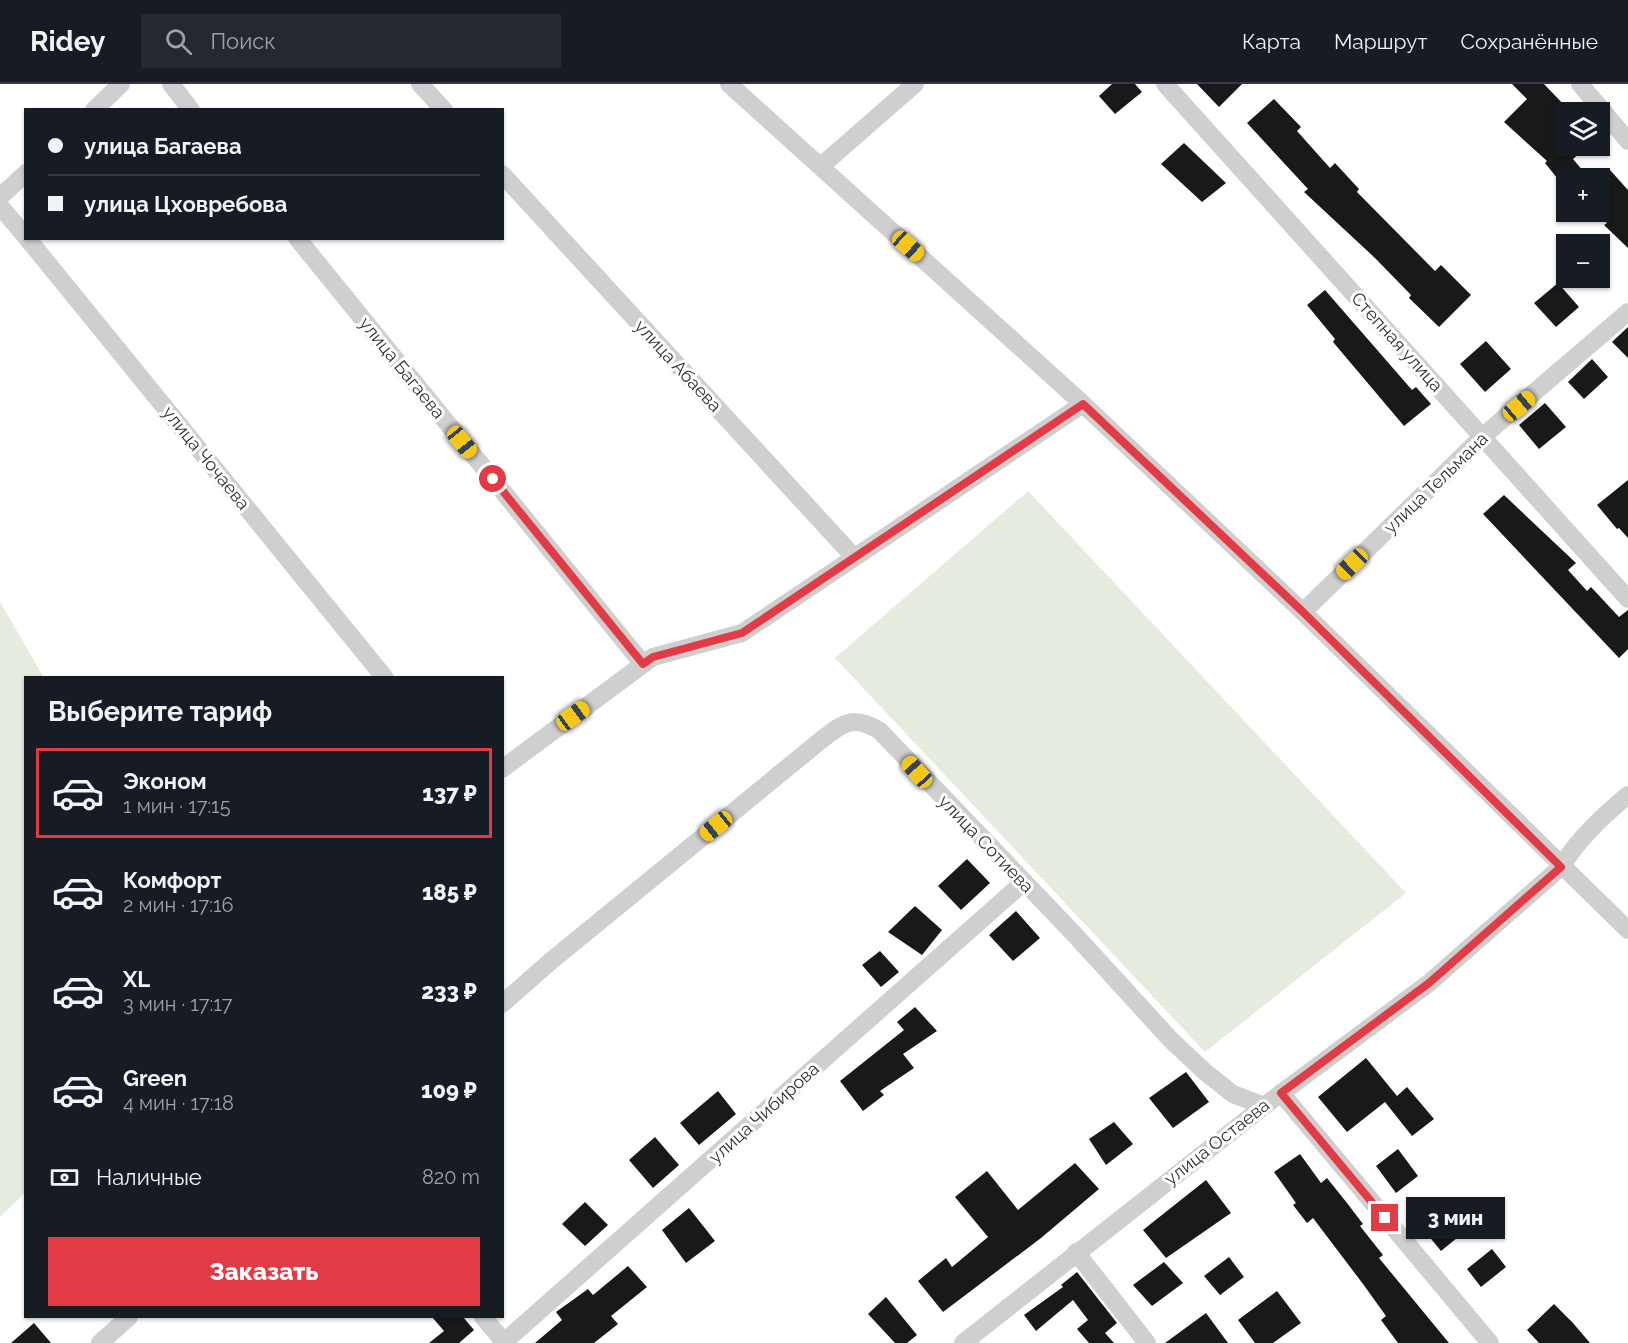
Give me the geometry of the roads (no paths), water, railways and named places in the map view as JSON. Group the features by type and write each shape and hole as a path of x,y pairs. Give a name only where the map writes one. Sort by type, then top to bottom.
{"street":[{"path":"96,108 121,84"},
{"path":"171,84 189,108"},
{"path":"420,84 442,108"},
{"path":"729,84 1083,404 1303,612 1561,867 1580,881 1628,930"},
{"path":"821,166 915,84"},
{"name":"Степная улица","path":"1165,84 1628,599"},
{"path":"1580,84 1628,141"},
{"path":"0,197 24,175"},
{"name":"улица Абаева","path":"504,176 854,557"},
{"name":"улица Чочаева","path":"0,206 24,236"},
{"name":"улица Чочаева","path":"28,240 383,676"},
{"name":"улица Багаева","path":"299,240 643,664"},
{"name":"улица Тельмана","path":"1303,612 1482,437 1628,312"},
{"path":"504,767 653,657 742,633 1083,404"},
{"name":"улица Сотиева","path":"504,1003 551,961 842,724 865,721 880,731 1170,1039 1205,1072 1233,1094 1264,1106"},
{"name":"улица Остаева","path":"963,1343 1264,1106 1429,983 1561,867 1570,853 1600,820 1628,795"},
{"name":"улица Чибирова","path":"504,1343 1024,882"},
{"path":"1281,1093 1490,1343"},
{"path":"1076,1252 1148,1343"},
{"path":"100,1343 128,1318"},
{"path":"484,1318 504,1343"}]}
